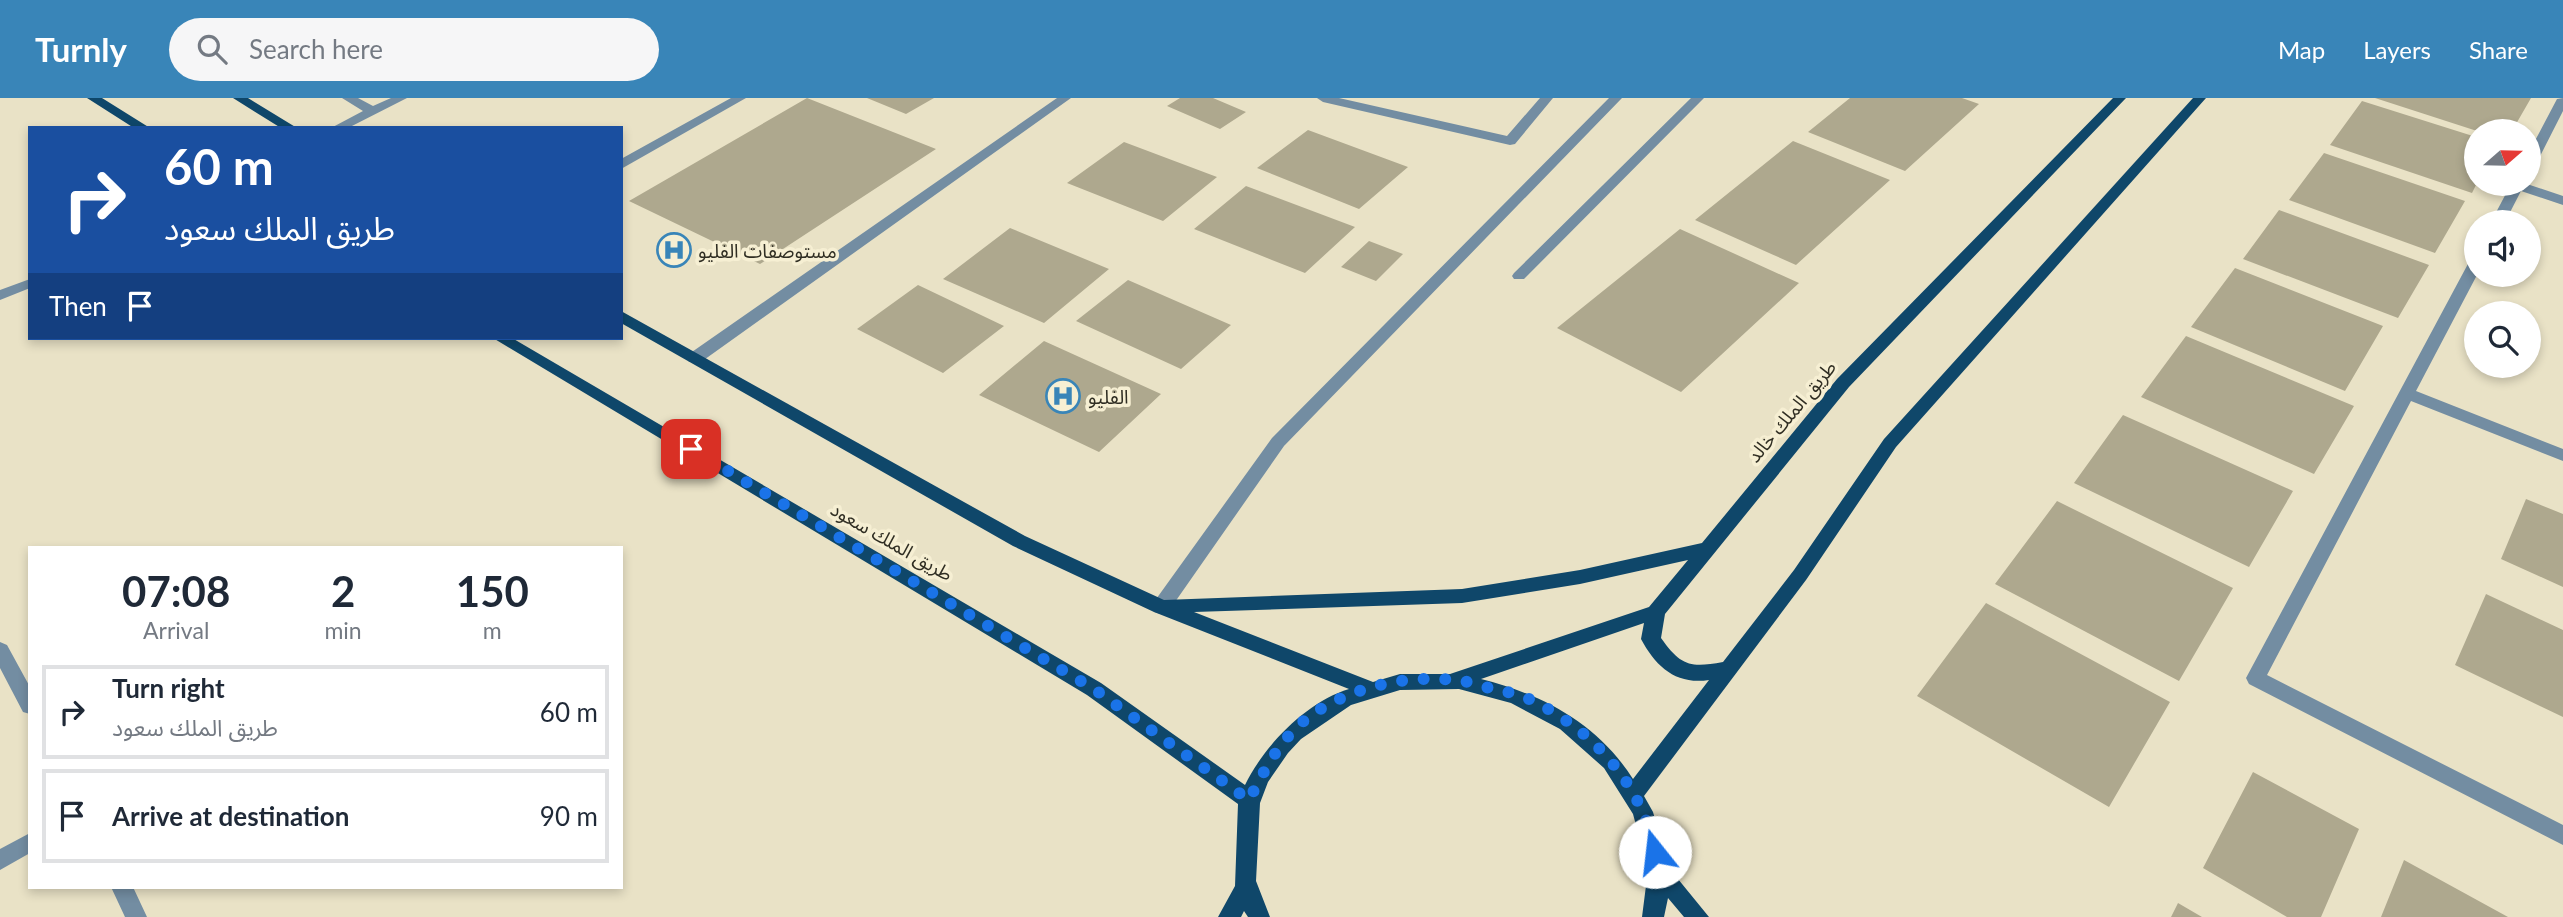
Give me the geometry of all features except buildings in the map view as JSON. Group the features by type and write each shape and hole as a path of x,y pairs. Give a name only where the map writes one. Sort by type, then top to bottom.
{"main road":[{"path":"93,98 141,126"},
{"path":"239,98 288,126"},
{"name":"طريق الملك خالد","path":"1656,612 1843,383 2120,98"},
{"path":"1635,792 1800,575 1890,443 2200,98"},
{"path":"623,317 1019,541 1161,607 1367,688"},
{"name":"طريق الملك سعود","path":"504,340 1094,689 1249,800"},
{"path":"1161,607 1462,596 1580,577 1707,550"},
{"path":"1455,680 1656,612 1651,639 1667,664 1694,676 1730,668"},
{"path":"1259,917 1246,887 1249,800 1275,751 1315,712 1367,688 1410,680 1455,680 1526,697 1588,736 1635,792 1651,831 1660,873 1653,917"},
{"path":"1660,873 1698,917"},
{"path":"1229,917 1246,887"}],"street":[{"path":"348,98 373,111"},
{"path":"341,126 401,98"},
{"path":"623,164 740,98"},
{"path":"695,358 1065,98"},
{"path":"1323,98 1510,141 1547,98"},
{"path":"1161,607 1278,442 1616,98"},
{"path":"1519,276 1698,98"},
{"path":"2541,141 2563,99"},
{"path":"2541,193 2563,201"},
{"path":"0,295 28,284"},
{"path":"2464,285 2256,678 2563,836"},
{"path":"2407,393 2563,455"},
{"path":"0,650 28,702"},
{"path":"0,860 28,843"},
{"path":"123,889 136,917"}],"place":[{"name":"مستوصفات الفليو","path":"674,250"},
{"name":"الفليو","path":"1063,396"}],"route":[{"path":"691,449 1094,689 1249,800 1275,751 1315,712 1367,688 1410,680 1455,680 1526,697 1588,736 1635,792 1651,831 1655,852"}]}
